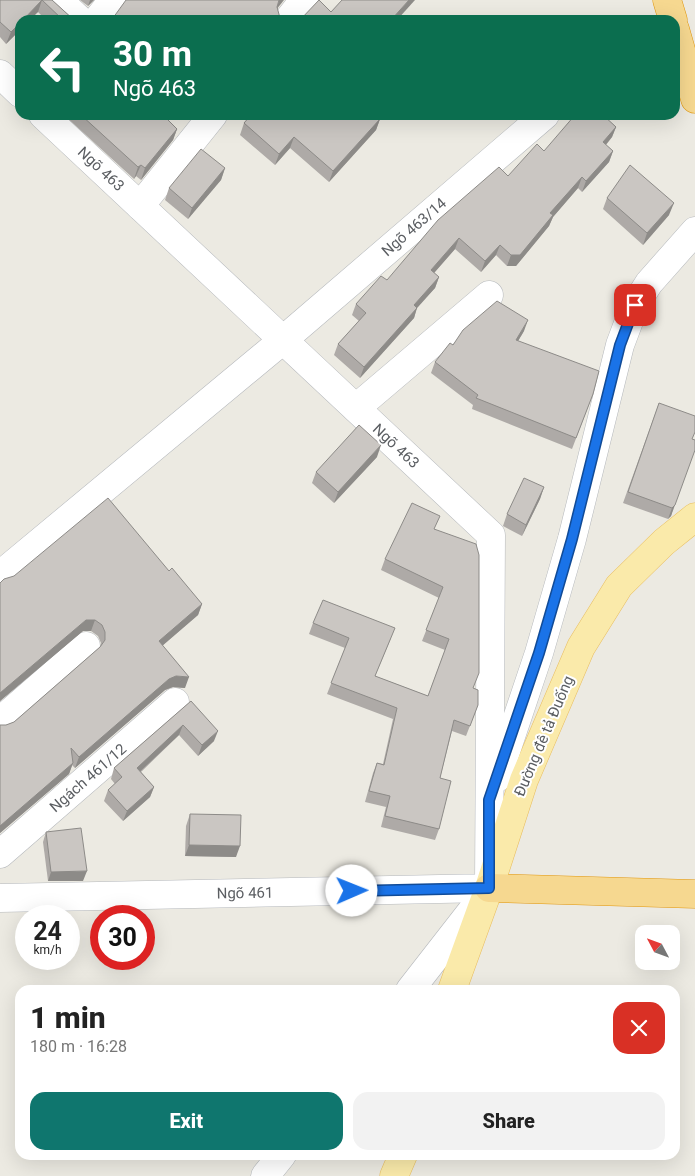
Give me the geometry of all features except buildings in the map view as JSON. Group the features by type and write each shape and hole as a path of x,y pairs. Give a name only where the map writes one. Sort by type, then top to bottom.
{"highway":[{"path":"667,0 671,15"},
{"path":"680,46 695,99"},
{"path":"489,888 695,894"}],"main road":[{"name":"Đường đê tả Đuống","path":"454,985 489,888 524,780 581,647 619,586 664,542 695,517"},
{"path":"394,1176 401,1160"}],"street":[{"path":"58,0 74,15"},
{"path":"101,15 113,0"},
{"path":"292,15 304,0"},
{"path":"0,74 15,88"},
{"name":"Ngõ 463","path":"49,120 491,535 489,888"},
{"path":"140,206 209,120"},
{"name":"Ngõ 463/14","path":"0,575 283,340 539,120"},
{"path":"489,800 539,653 570,548 620,345 635,305 649,283 695,231"},
{"path":"356,408 489,295"},
{"path":"0,721 86,646"},
{"name":"Ngách 461/12","path":"0,854 175,702"},
{"path":"414,985 489,888"},
{"name":"Ngõ 461","path":"0,898 489,888"},
{"path":"265,1176 278,1160"}],"route":[{"path":"352,891 489,888 489,800 539,653 572,539 620,345 635,305"}]}
